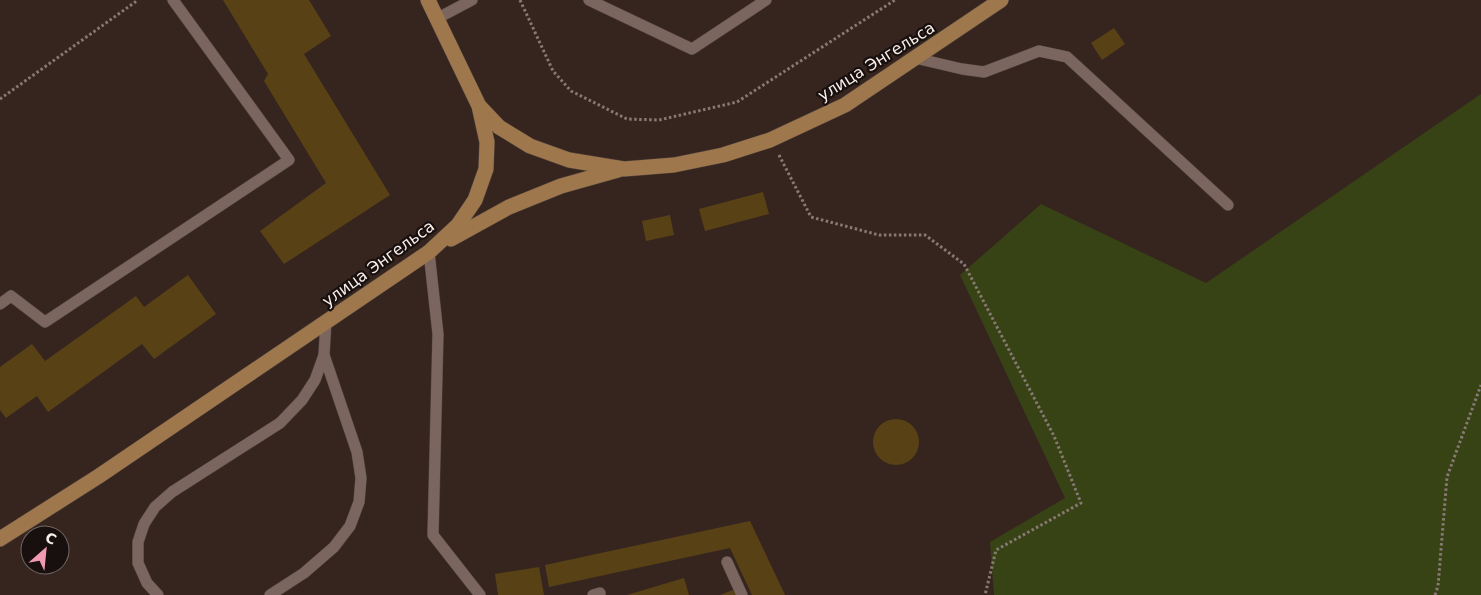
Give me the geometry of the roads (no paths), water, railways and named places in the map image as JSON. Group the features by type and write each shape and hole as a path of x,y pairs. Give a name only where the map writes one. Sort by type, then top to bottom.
{"street":[{"path":"428,0 479,106"},
{"name":"улица Энгельса","path":"479,106 499,128 530,146 569,160 624,168 674,165 723,155 770,140 845,105 1001,0"},
{"name":"улица Энгельса","path":"0,539 99,476 429,252 458,225 475,200 486,169 487,142 479,106"},
{"path":"429,252 509,206 561,186 624,168"}],"lane":[{"path":"0,304 11,296 45,322 289,160 173,0"},
{"path":"436,19 472,0"},
{"path":"589,0 692,49 766,0"},
{"path":"915,58 984,72 1039,51 1067,57 1228,205"},
{"path":"429,252 438,334 433,535 480,595"},
{"path":"158,595 147,583 138,562 138,542 144,524 155,507 172,492 280,423 302,400 315,380 324,354 326,321"},
{"path":"270,595 304,572 334,547 350,526 359,502 361,478 357,452 324,354"},
{"path":"727,562 742,595"},
{"path":"594,595 600,593 600,595"}]}
